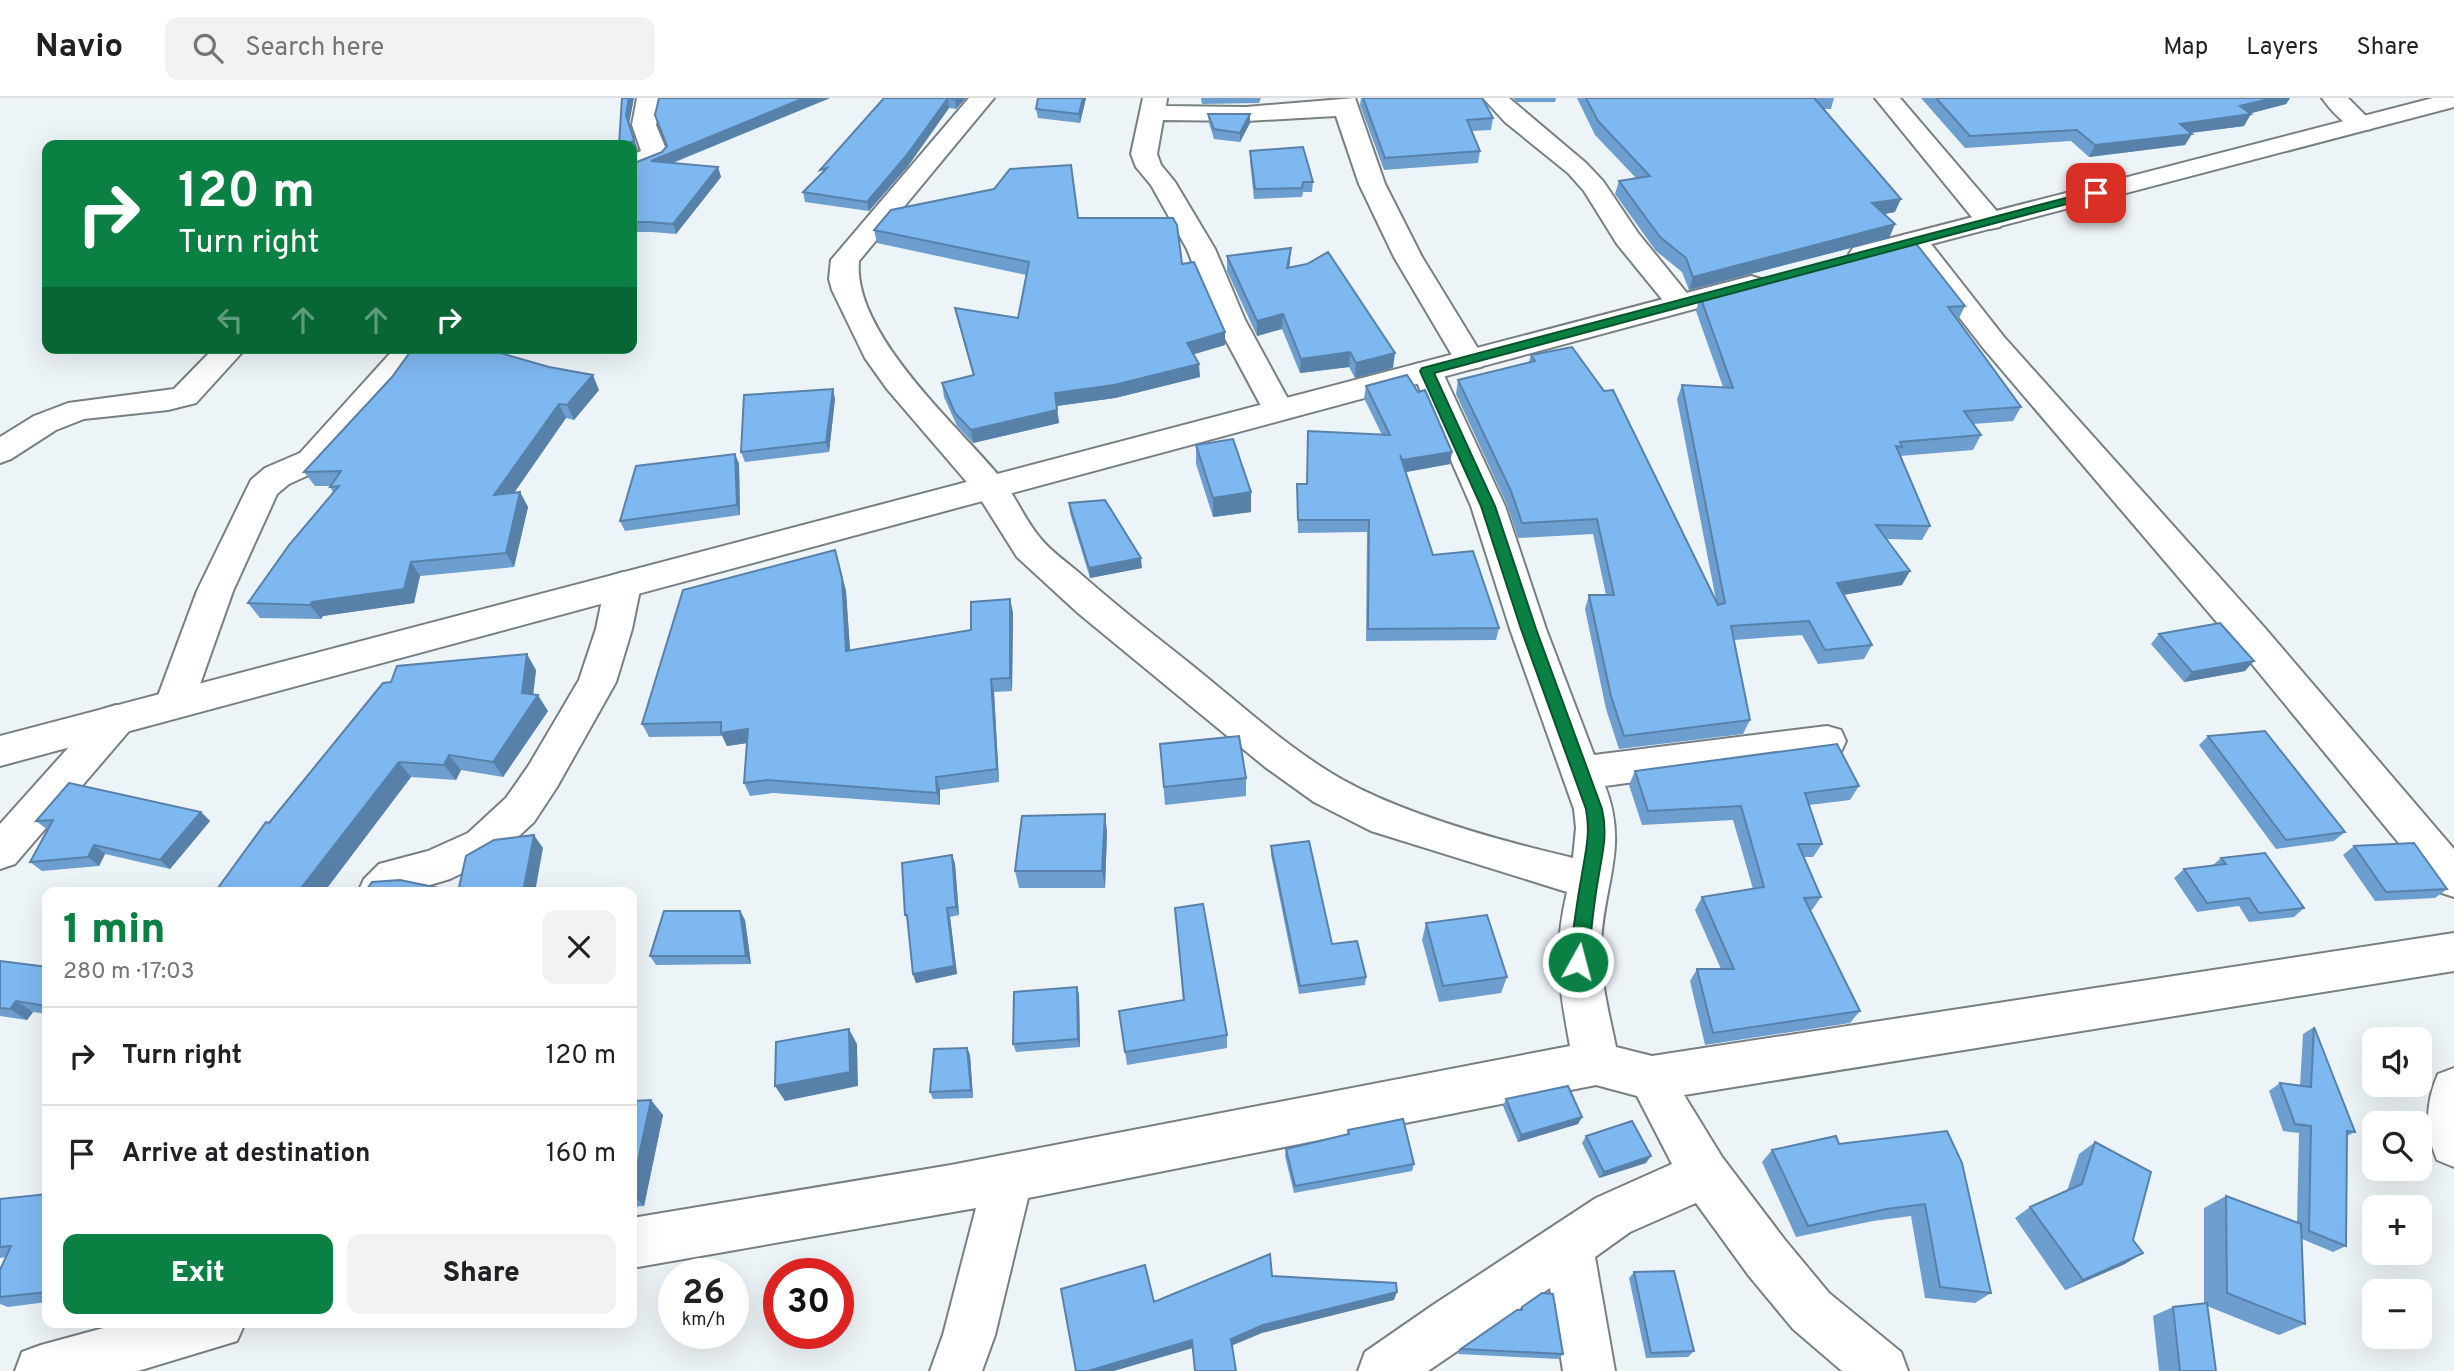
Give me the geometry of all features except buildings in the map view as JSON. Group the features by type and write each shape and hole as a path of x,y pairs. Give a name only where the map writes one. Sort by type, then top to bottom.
{"street":[{"path":"637,163 655,154 645,125 649,98"},
{"path":"982,98 845,260 843,279 876,352 898,382 990,487 1029,548 1091,604 1328,791 1385,819 1535,867 1589,880"},
{"path":"1495,98 1514,117 1577,168 1594,187 1627,238 1680,303"},
{"path":"1887,98 1990,221"},
{"path":"2333,98 2362,124"},
{"path":"1834,262 2454,100"},
{"path":"1278,411 1230,320 1201,249 1162,182 1149,167 1144,154 1154,105 1246,114 1345,103 1372,184 1408,257 1470,360"},
{"path":"1914,241 1994,343 2251,637 2454,879"},
{"path":"0,751 1781,276"},
{"path":"0,452 45,423 79,410 185,396 225,354"},
{"path":"174,704 215,592 263,488 277,475 302,467 311,461 407,354"},
{"path":"1426,371 1488,506 1528,629 1598,826 1578,962 1596,1063"},
{"path":"384,887 394,877 435,867 482,845 520,810 543,776 597,682 614,629 623,585"},
{"path":"0,852 116,720"},
{"path":"1581,773 1827,741"},
{"path":"637,1242 951,1189 1596,1063 1652,1078 2454,952"},
{"path":"1652,1078 1672,1120 1705,1174 1767,1258 1811,1311 1882,1371"},
{"path":"2454,1090 2450,1115 2454,1144"},
{"path":"1384,1371 1613,1215 1705,1174"},
{"path":"956,1371 969,1335 1009,1176"},
{"path":"1568,1246 1589,1371"},
{"path":"41,1371 198,1328"}],"route":[{"path":"1578,962 1589,880 1597,845 1598,826 1594,809 1528,629 1488,506 1426,371 2096,193"}]}
